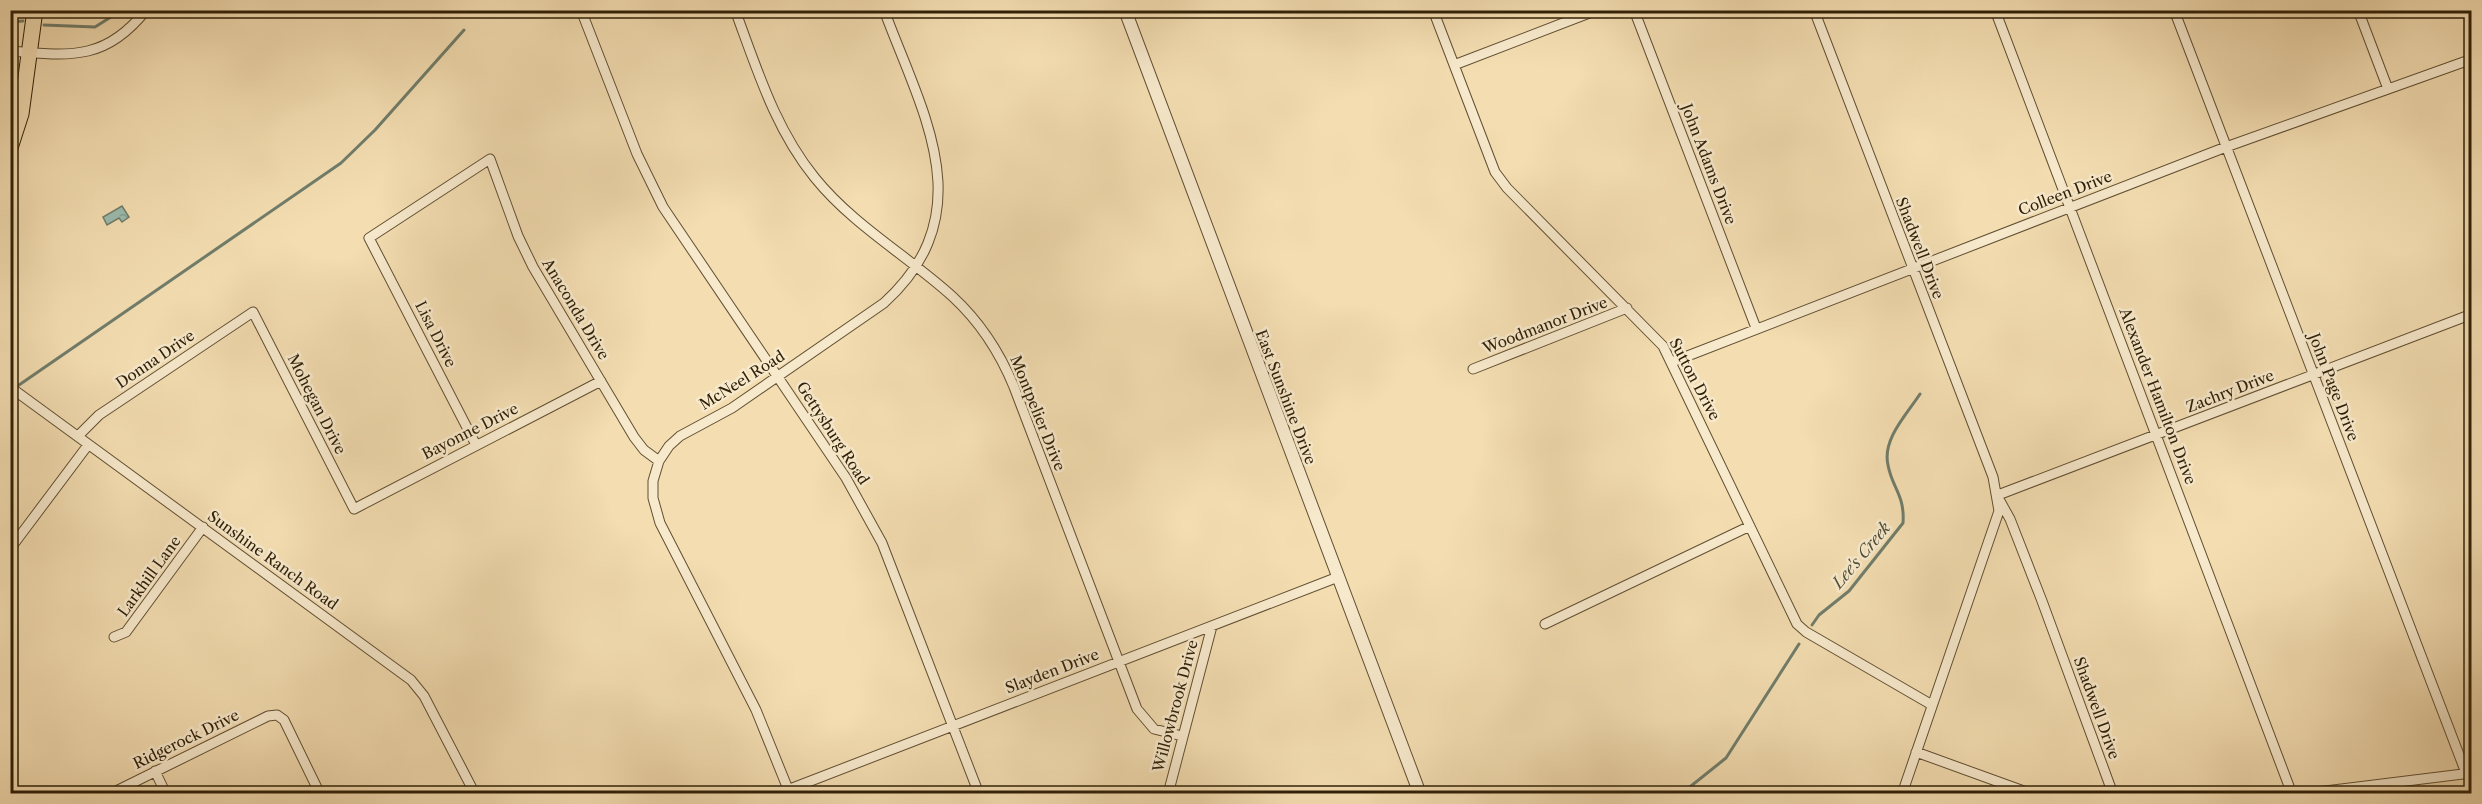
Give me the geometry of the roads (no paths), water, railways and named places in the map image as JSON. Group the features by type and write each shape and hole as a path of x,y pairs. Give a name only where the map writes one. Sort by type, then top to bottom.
{"main road":[{"path":"12,139 35,10"}],"street":[{"path":"10,51 68,56 94,51 120,37 146,10"},
{"name":"Gettysburg Road","path":"581,10 637,154 663,207 846,478 882,543 979,794"},
{"name":"Montpelier Drive","path":"735,10 768,98 797,154 816,179 853,217 916,267 972,316 988,337 1007,370 1141,717 1154,729 1182,736"},
{"name":"McNeel Road","path":"789,791 756,710 660,523 653,498 653,481 659,461 680,436 732,408 870,314 895,292 916,267 930,240 938,208 937,156 884,10"},
{"name":"East Sunshine Drive","path":"1125,10 1420,794"},
{"name":"Sutton Drive","path":"1433,10 1495,172 1501,181 1663,346 1797,624 1806,632 1932,705"},
{"path":"1454,65 1596,10"},
{"name":"John Adams Drive","path":"1634,10 1756,328"},
{"name":"Shadwell Drive","path":"1814,10 1998,497 2010,519 2042,602 2113,794"},
{"name":"Alexander Hamilton Drive","path":"1995,10 2292,794"},
{"name":"John Page Drive","path":"2174,10 2469,773"},
{"path":"2358,10 2388,89"},
{"name":"Colleen Drive","path":"1672,362 2226,147 2472,58"},
{"name":"Anaconda Drive","path":"369,238 490,159 518,236 533,267 639,444 659,461"},
{"name":"Lisa Drive","path":"369,238 476,445"},
{"name":"Woodmanor Drive","path":"1473,369 1627,308"},
{"name":"Donna Drive","path":"78,436 99,415 253,312"},
{"name":"Mohegan Drive","path":"253,312 354,509"},
{"name":"Zachry Drive","path":"1998,497 2472,314"},
{"name":"Bayonne Drive","path":"354,509 601,381"},
{"name":"Sunshine Ranch Road","path":"10,387 419,687 475,794"},
{"path":"10,549 88,445"},
{"path":"1902,794 1999,511 1998,497"},
{"path":"1545,624 1750,526"},
{"name":"Larkhill Lane","path":"114,637 126,632 203,527"},
{"name":"Slayden Drive","path":"777,794 1338,577"},
{"name":"Willowbrook Drive","path":"1168,794 1212,626"},
{"name":"Ridgerock Drive","path":"110,794 268,716 277,715 284,720 320,794"},
{"path":"1916,752 2032,794"},
{"path":"155,771 166,794"},
{"path":"2301,794 2469,773"},
{"path":"10,788 13,794"}],"water":[{"path":"122,206 129,217 122,222 119,218 107,225 103,217"}],"waterway":[{"path":"44,25 95,27 122,10"},
{"path":"10,22 23,21"},
{"path":"19,385 341,163 375,130 464,30"},
{"name":"Lee's Creek","path":"1812,625 1819,615 1849,591 1903,523 1902,505 1890,473 1887,455 1892,436 1920,394"},
{"name":"Lee's Creek","path":"1681,794 1726,758 1799,644"}]}
